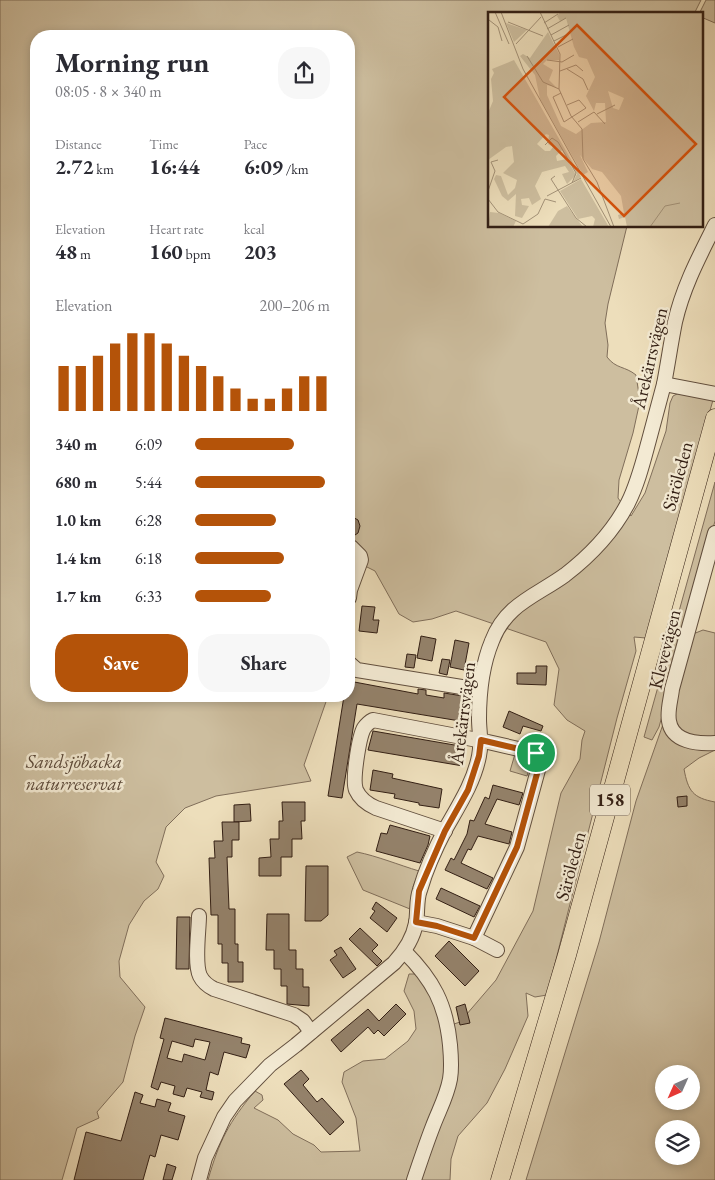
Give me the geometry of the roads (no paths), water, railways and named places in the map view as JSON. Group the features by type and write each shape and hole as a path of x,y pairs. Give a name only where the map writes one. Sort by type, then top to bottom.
{"main road":[{"name":"Säröleden","path":"500,1180 568,955 715,418"},
{"name":"Säröleden","path":"511,1180 580,948 715,461"}],"street":[{"name":"Årekärrsvägen","path":"199,1180 212,1142 235,1100 270,1065 394,963 410,940 416,922 419,891 445,831 468,790 474,775 481,740 480,690 492,639 504,618 515,607 577,566 617,523 637,484 664,384 675,323 682,299 690,275 715,225"},
{"path":"664,384 715,394"},
{"name":"Klevevägen","path":"715,533 672,689 668,715 670,727 682,739 704,744 715,743"},
{"path":"355,551 361,560 355,576"},
{"path":"355,668 480,690"},
{"path":"445,831 376,808 362,799 354,784 354,774 363,730 373,720 481,740 536,753 541,759 517,847 474,938"},
{"path":"199,916 197,969 205,984 214,989 294,1015 303,1021 310,1032"},
{"path":"416,922 437,926 474,938 497,950"},
{"path":"404,951 433,985 439,995 445,1014 450,1050 450,1078 414,1180"}],"park label":[{"name":"Sandsjöbacka naturreservat","path":"74,772"}]}
